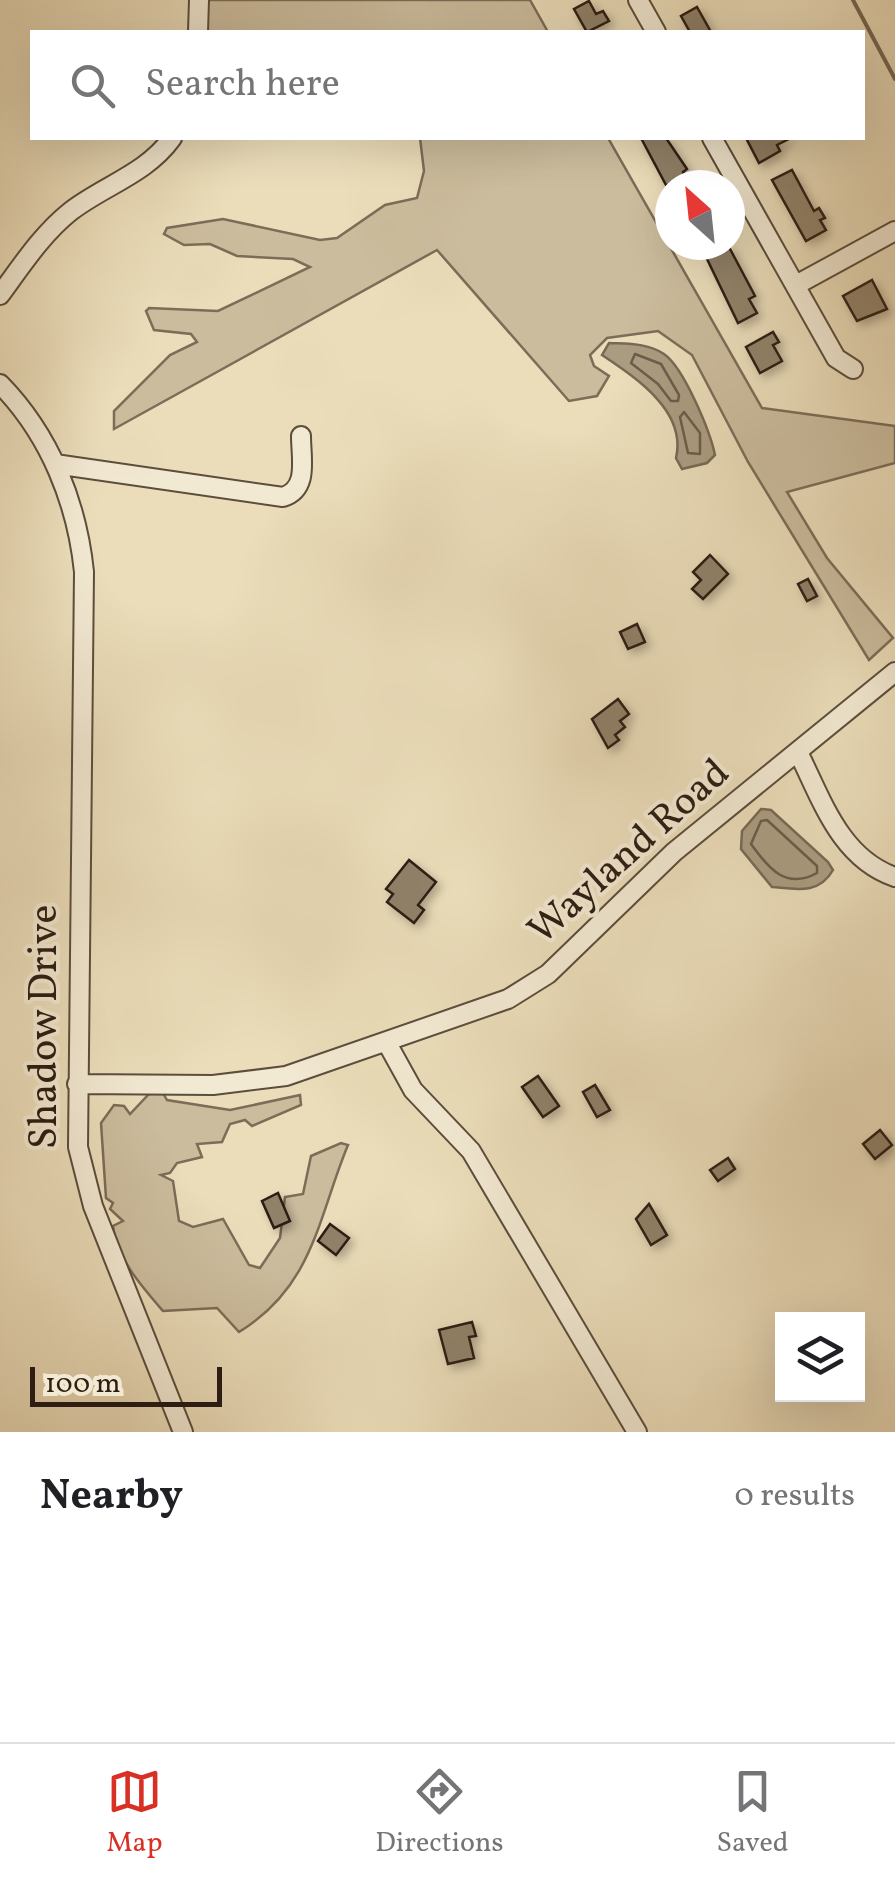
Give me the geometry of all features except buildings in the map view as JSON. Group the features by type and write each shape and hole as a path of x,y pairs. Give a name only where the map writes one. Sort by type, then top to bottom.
{"street":[{"path":"198,30 199,0"},
{"path":"638,0 655,30"},
{"path":"0,295 52,227 93,196 144,167 170,140"},
{"path":"713,140 836,358 854,369"},
{"path":"796,285 895,230"},
{"name":"Shadow Drive","path":"0,384 26,414 55,464 75,519 84,572 78,1147 86,1185 183,1432"},
{"path":"55,464 283,497 296,491 302,481 301,436"},
{"name":"Wayland Road","path":"77,1084 250,1082 328,1064 508,999 538,981 630,891 895,672"},
{"path":"798,752 850,848 870,866 895,878"},
{"path":"387,1043 413,1090 472,1151 638,1432"}],"shaded area":[{"path":"205,0 530,0 547,30 204,30"},
{"path":"420,140 609,140 655,220 655,260 678,260 762,408 895,426 895,463 787,492 827,558 893,638 869,660 748,462 692,355 658,331 607,338 590,355 594,366 609,376 597,396 569,401 437,250 114,429 114,411 170,355 197,342 191,334 154,330 146,311 149,308 218,311 310,267 293,259 237,256 210,244 184,245 164,234 167,228 223,219 320,240 337,238 385,205 417,198 424,171"},
{"path":"163,1093 167,1100 230,1110 300,1095 301,1105 252,1126 245,1120 230,1124 222,1142 197,1144 202,1157 177,1163 170,1173 161,1175 173,1181 179,1221 193,1227 223,1219 249,1265 260,1268 280,1238 285,1197 303,1194 311,1156 341,1143 348,1145 299,1272 264,1314 239,1332 217,1308 163,1311 132,1272 115,1238 113,1226 123,1221 110,1209 113,1203 106,1198 101,1123 114,1105 124,1106 130,1114 149,1094"}],"water":[{"path":"609,343 651,348 672,361 708,431 715,455 707,463 682,469 676,458 674,425 666,411 643,385 602,355"},
{"path":"761,809 771,810 828,862 833,870 827,878 806,889 772,887 741,849 742,831"}],"waterway":[{"path":"853,0 895,79"}]}
